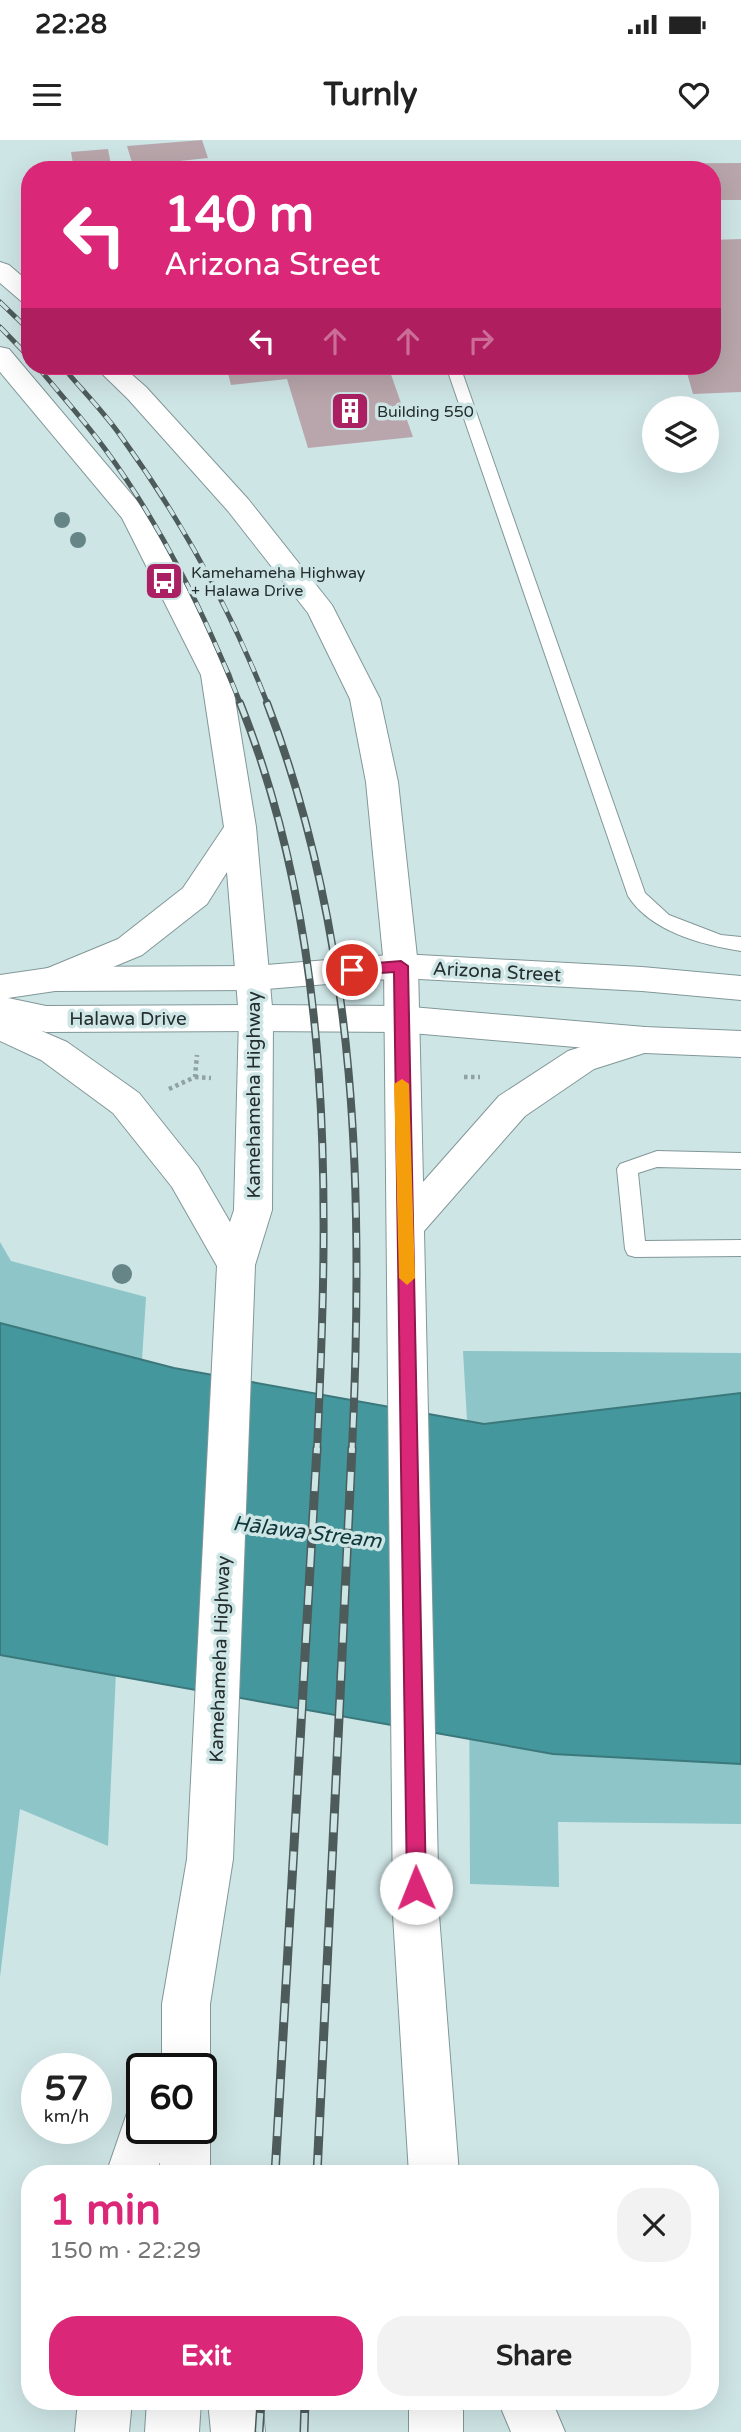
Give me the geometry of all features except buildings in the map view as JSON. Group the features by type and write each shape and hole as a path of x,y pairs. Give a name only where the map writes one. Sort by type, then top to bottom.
{"main road":[{"path":"0,270 21,288"},
{"name":"Kamehameha Highway","path":"0,355 135,515 216,675 240,827 257,1018 253,1210 236,1265 210,1859 186,2004 186,2053"},
{"path":"117,375 137,393 238,505 322,611 365,699 382,782 401,966 416,1915 434,2165"},
{"path":"55,979 131,947 195,896 240,827"},
{"name":"Arizona Street","path":"254,978 401,966 642,979 741,988"},
{"name":"Halawa Drive","path":"0,987 55,979 254,978"},
{"name":"Halawa Drive","path":"0,1009 46,1018 257,1018"},
{"path":"257,1018 400,1019 645,1040 741,1044"},
{"path":"0,1026 54,1051 126,1103 185,1177 236,1265"},
{"path":"404,1228 512,1106 581,1060 645,1040"},
{"path":"170,2053 186,2004"},
{"path":"134,2165 141,2144"},
{"path":"102,2432 104,2410"},
{"path":"172,2432 173,2410"},
{"path":"236,2410 238,2432"},
{"path":"436,2410 436,2432"},
{"path":"529,2410 538,2432"}],"lane":[{"path":"456,375 637,896 663,920 719,941 741,944"},
{"path":"741,1161 657,1160 627,1170 635,1249 741,1248"}],"path":[{"path":"195,1077 198,1043"},
{"path":"158,1094 195,1077 211,1078"}],"shaded area":[{"path":"0,1242 11,1261 146,1297 135,1471 0,1433"},
{"path":"463,1351 741,1353 741,1612 475,1559"},
{"path":"0,1590 118,1628 108,1846 20,1809 0,1977"},
{"path":"469,1651 741,1682 741,1824 558,1822 559,1887 470,1884"}],"water":[{"name":"Hālawa Stream","path":"0,1323 174,1368 484,1424 741,1393 741,1764 553,1754 0,1655"}],"railway":[{"path":"0,302 21,322"},
{"path":"0,327 21,349"},
{"path":"44,375 97,438 146,510 197,605 241,705"},
{"path":"70,375 120,435 184,532 221,599 268,705"},
{"path":"240,703 271,793 294,885 309,978 319,1072 323,1261 317,1450"},
{"path":"267,703 298,794 321,885 337,978 348,1072 355,1166 357,1260 352,1450"},
{"path":"276,2165 317,1448"},
{"path":"317,2165 352,1448"},
{"path":"259,2432 260,2410"},
{"path":"304,2432 305,2410"}],"slow traffic":[{"path":"402,1084 407,1278"}],"place":[{"name":"Building 550","path":"350,411"},
{"name":"Kamehameha Highway + Halawa Drive","path":"164,581"}],"route":[{"path":"352,970 401,966 416,1888"}]}
